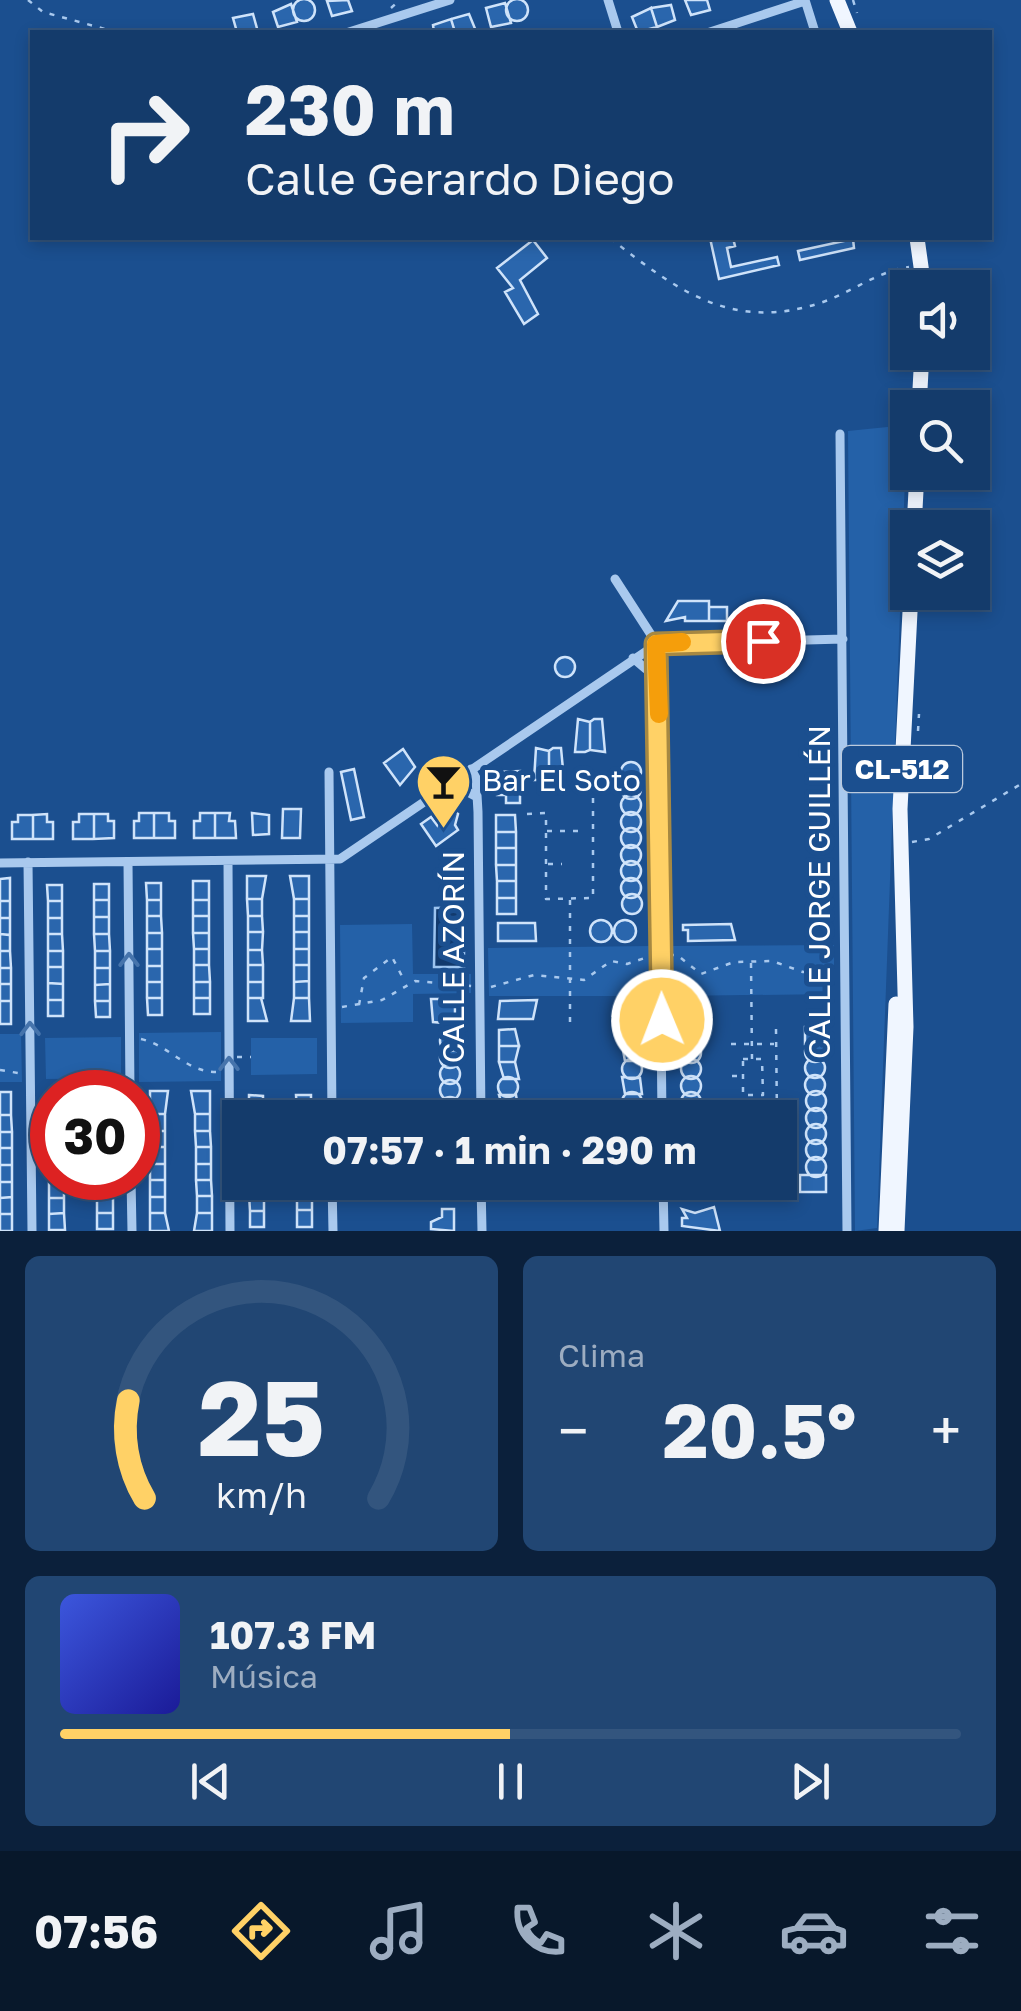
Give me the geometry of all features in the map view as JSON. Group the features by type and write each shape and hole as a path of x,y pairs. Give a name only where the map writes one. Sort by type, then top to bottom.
{"main road":[{"path":"840,0 851,30"},
{"path":"917,240 922,270"},
{"name":"CL-512","path":"888,1231 896,1156 900,843 910,610"}],"street":[{"path":"355,30 450,0"},
{"path":"608,0 617,30"},
{"path":"716,30 805,1 815,30"},
{"name":"CALLE JORGE GUILLÉN","path":"840,434 847,1231"},
{"path":"615,579 656,644 662,1100"},
{"path":"0,862 340,859 656,644 843,639"},
{"path":"633,658 646,669 658,668"},
{"name":"CALLE AZORÍN","path":"471,770 477,797 480,1100"},
{"path":"329,772 332,1100"},
{"path":"451,783 477,797"},
{"path":"228,861 230,1231"},
{"path":"28,862 30,1073"},
{"path":"128,862 130,1070"},
{"path":"32,1200 32,1231"},
{"path":"131,1200 132,1231"},
{"path":"332,1200 332,1231"},
{"path":"481,1200 482,1231"},
{"path":"663,1200 664,1231"}],"path":[{"path":"28,0 44,12 109,30"},
{"path":"613,240 678,290 699,300 745,310 818,304 882,274 922,265"},
{"path":"528,814 546,813 546,898 593,898 593,764"},
{"path":"900,843 929,838 1021,784"},
{"path":"546,831 578,831"},
{"path":"561,831 562,841"},
{"path":"546,864 562,864"},
{"path":"570,898 570,1029"},
{"path":"331,1008 382,1000 406,983 479,987 514,984 534,974 584,980 610,961 626,964 661,954 677,954 701,974 734,962 772,960 803,972 845,970"},
{"path":"359,1005 364,978 392,957 406,983"},
{"path":"751,962 752,1059"},
{"path":"776,1029 776,1100"},
{"path":"130,1039 160,1044 200,1071 229,1072"},
{"path":"732,1044 776,1044"},
{"path":"743,1059 762,1059 763,1094 743,1095 743,1076 743,1059"},
{"path":"0,1070 30,1073"},
{"path":"732,1076 743,1076"},
{"path":"762,1077 776,1077"},
{"path":"753,1095 753,1100"}],"shaded area":[{"path":"890,427 890,490 905,490 904,510 890,510 890,610 900,610 877,1228 855,1231 848,431"},
{"path":"464,907 464,967 434,967 435,908"},
{"path":"412,924 413,974 471,974 471,993 413,994 413,1022 341,1023 340,925"},
{"path":"834,945 834,994 671,996 670,946"},
{"path":"652,946 653,996 489,996 488,948"},
{"path":"221,1032 221,1081 160,1082 160,1070 139,1070 139,1033"},
{"path":"0,1034 21,1034 22,1082 0,1082"},
{"path":"121,1037 121,1070 46,1070 45,1038"},
{"path":"251,1038 317,1038 317,1074 251,1075"}],"building":[{"path":"304,-1 315,10 304,21 293,10"},
{"path":"517,-1 525,2 525,18 517,21 509,18 506,10 509,2"},
{"path":"348,0 352,11 332,16 327,1"},
{"path":"685,0 707,0 710,10 691,15"},
{"path":"505,3 511,23 491,27 486,8"},
{"path":"291,4 297,22 278,27 273,12"},
{"path":"671,5 675,20 657,27 651,8"},
{"path":"651,8 657,27 637,30 632,17"},
{"path":"253,14 257,30 236,30 233,18"},
{"path":"469,14 476,30 454,30 451,19"},
{"path":"451,19 454,30 434,30 433,25"},
{"path":"533,240 547,258 520,280 538,314 524,324 505,292 513,288 497,268"},
{"path":"710,240 734,240 735,246 727,248 731,267 777,257 779,265 719,279"},
{"path":"853,240 854,248 800,260 798,251"},
{"path":"678,601 709,601 709,621 685,621 685,617 666,621"},
{"path":"709,607 727,607 727,621 709,621"},
{"path":"565,657 575,667 565,677 555,667"},
{"path":"578,719 590,722 590,750 585,752 575,752"},
{"path":"602,719 605,752 590,750 590,722"},
{"path":"536,748 549,751 549,777 544,780 534,780"},
{"path":"561,748 564,780 549,777 549,751"},
{"path":"403,749 415,767 400,785 384,763"},
{"path":"631,762 641,772 631,782 621,772"},
{"path":"354,769 364,817 351,820 341,772"},
{"path":"520,771 520,803 506,803 506,795 497,795 496,772"},
{"path":"631,779 641,789 631,799 621,789"},
{"path":"631,795 641,805 631,815 621,805"},
{"path":"449,807 458,814 458,830 436,846 421,824 431,817 437,825 441,810"},
{"path":"283,809 301,809 300,838 282,838"},
{"path":"631,812 641,822 631,832 621,822"},
{"path":"139,813 154,813 154,838 134,838 134,821 139,821"},
{"path":"154,813 169,813 169,821 175,821 175,838 154,838"},
{"path":"200,813 215,813 215,838 194,838 194,821 200,821"},
{"path":"215,813 230,813 236,838 215,838"},
{"path":"252,813 269,815 269,834 253,835"},
{"path":"47,814 47,822 53,822 53,839 33,839 33,815"},
{"path":"79,814 94,814 94,839 73,839 73,822 79,822"},
{"path":"94,814 108,814 108,821 114,821 114,838 94,839"},
{"path":"18,815 33,815 33,839 12,839 12,822 18,822"},
{"path":"496,815 515,815 516,832 496,832"},
{"path":"631,828 641,838 631,848 621,838"},
{"path":"496,832 516,832 516,848 496,848"},
{"path":"631,845 641,855 631,865 621,855"},
{"path":"496,848 516,848 516,865 496,865"},
{"path":"631,861 641,871 631,881 621,871"},
{"path":"496,865 516,865 516,881 497,881"},
{"path":"247,876 266,876 262,899 247,899"},
{"path":"290,876 309,876 309,899 294,899"},
{"path":"10,878 10,901 0,901 0,879"},
{"path":"631,878 641,888 631,898 621,888"},
{"path":"193,881 209,881 209,900 193,900"},
{"path":"497,881 516,881 516,898 497,898"},
{"path":"146,883 161,883 161,900 147,900"},
{"path":"94,884 109,884 109,900 94,900"},
{"path":"47,885 62,885 62,901 48,901"},
{"path":"632,894 642,904 632,914 622,904"},
{"path":"497,898 516,898 516,914 497,914"},
{"path":"247,899 262,899 262,916 248,916"},
{"path":"294,899 309,899 309,916 294,916"},
{"path":"94,900 109,900 109,917 94,917"},
{"path":"147,900 161,900 161,916 147,916"},
{"path":"193,900 209,900 209,916 193,916"},
{"path":"0,901 10,901 10,918 0,918"},
{"path":"48,901 62,901 62,918 48,918"},
{"path":"147,916 161,916 162,933 147,933"},
{"path":"193,916 209,916 209,933 193,933"},
{"path":"248,916 262,916 263,932 248,932"},
{"path":"294,916 309,916 309,932 294,932"},
{"path":"94,917 109,917 109,934 94,934"},
{"path":"0,918 10,918 10,935 0,934"},
{"path":"48,918 62,918 62,934 48,934"},
{"path":"601,920 609,923 609,939 601,942 593,939 590,931 593,923"},
{"path":"625,920 633,923 633,939 625,942 617,939 614,931 617,923"},
{"path":"498,923 535,923 536,941 498,941"},
{"path":"731,924 735,940 688,941 688,930 683,930 683,925"},
{"path":"248,932 263,932 262,950 248,950"},
{"path":"294,932 309,932 309,949 294,949"},
{"path":"147,933 162,933 162,949 147,949"},
{"path":"193,933 209,933 209,949 194,949"},
{"path":"0,934 10,935 10,951 0,951"},
{"path":"48,934 62,934 63,951 48,951"},
{"path":"94,934 109,934 110,951 95,951"},
{"path":"147,949 162,949 162,966 147,966"},
{"path":"194,949 209,949 209,965 194,965"},
{"path":"294,949 309,949 309,965 294,965"},
{"path":"248,950 262,950 263,965 248,965"},
{"path":"0,951 10,951 11,968 0,968"},
{"path":"48,951 63,951 63,967 48,967"},
{"path":"95,951 110,951 110,968 95,968"},
{"path":"194,965 209,965 210,982 194,982"},
{"path":"248,965 263,965 263,982 248,982"},
{"path":"294,965 309,965 309,981 294,982"},
{"path":"147,966 162,966 162,982 147,982"},
{"path":"48,967 63,967 63,984 48,983"},
{"path":"0,968 11,968 11,984 0,984"},
{"path":"95,968 110,968 110,984 95,985"},
{"path":"309,981 309,998 294,998 294,982"},
{"path":"147,982 162,982 162,998 147,998"},
{"path":"194,982 210,982 210,998 194,998"},
{"path":"248,982 263,982 263,998 248,998"},
{"path":"48,983 63,984 63,1000 48,1000"},
{"path":"0,984 11,984 11,1001 0,1001"},
{"path":"110,984 110,1001 95,1001 95,985"},
{"path":"147,998 162,998 162,1015 148,1015"},
{"path":"194,998 210,998 210,1014 194,1014"},
{"path":"248,998 261,998 267,1021 248,1021"},
{"path":"294,998 309,998 310,1021 291,1021"},
{"path":"431,999 455,999 455,1024 433,1022"},
{"path":"48,1000 63,1000 63,1016 48,1016"},
{"path":"537,1000 533,1019 498,1019 500,1001"},
{"path":"0,1001 11,1001 11,1024 0,1024"},
{"path":"95,1001 110,1001 110,1017 96,1017"},
{"path":"632,1027 642,1037 632,1047 622,1037"},
{"path":"690,1027 700,1037 690,1047 680,1037"},
{"path":"805,1027 825,1027 825,1043 805,1044"},
{"path":"515,1029 519,1046 499,1046 499,1030"},
{"path":"450,1031 460,1041 450,1051 440,1041"},
{"path":"815,1042 825,1052 815,1062 805,1052"},
{"path":"691,1043 701,1053 691,1063 681,1053"},
{"path":"622,1045 639,1045 642,1061 625,1061"},
{"path":"499,1046 519,1046 515,1062 499,1062"},
{"path":"450,1048 460,1058 450,1068 440,1058"},
{"path":"815,1058 825,1068 815,1078 805,1068"},
{"path":"632,1059 642,1069 632,1079 622,1069"},
{"path":"691,1059 701,1069 691,1079 681,1069"},
{"path":"499,1062 515,1062 519,1079 504,1079"},
{"path":"450,1064 460,1074 450,1084 440,1074"},
{"path":"815,1075 825,1085 815,1095 805,1085"},
{"path":"691,1076 701,1086 691,1096 681,1086"},
{"path":"508,1077 518,1087 508,1097 498,1087"},
{"path":"622,1077 640,1078 642,1094 625,1094"},
{"path":"443,1083 457,1083 457,1097 443,1097"},
{"path":"160,1091 168,1091 165,1114 160,1114"},
{"path":"191,1091 210,1091 210,1114 195,1114"},
{"path":"816,1091 826,1101 816,1111 806,1101"},
{"path":"0,1092 11,1092 11,1115 0,1115"},
{"path":"632,1092 641,1100 623,1100"},
{"path":"691,1092 700,1100 682,1100"},
{"path":"249,1095 263,1096 263,1100 249,1100"},
{"path":"296,1095 311,1095 311,1100 296,1100"},
{"path":"499,1095 516,1095 517,1100 500,1100"},
{"path":"816,1108 826,1118 816,1128 806,1118"},
{"path":"160,1114 165,1114 165,1131 160,1131"},
{"path":"195,1114 210,1114 210,1131 195,1131"},
{"path":"0,1115 11,1115 12,1132 0,1132"},
{"path":"816,1124 826,1134 816,1144 806,1134"},
{"path":"160,1131 165,1131 165,1147 160,1147"},
{"path":"195,1131 210,1131 211,1147 196,1147"},
{"path":"0,1132 12,1132 12,1148 0,1148"},
{"path":"816,1140 826,1150 816,1160 806,1150"},
{"path":"160,1147 165,1147 165,1164 160,1164"},
{"path":"196,1147 211,1147 211,1164 196,1164"},
{"path":"0,1148 12,1148 12,1165 0,1165"},
{"path":"816,1157 826,1167 816,1177 806,1167"},
{"path":"160,1164 165,1164 165,1180 160,1180"},
{"path":"196,1164 211,1164 211,1180 196,1180"},
{"path":"0,1165 12,1165 12,1182 0,1182"},
{"path":"800,1175 826,1175 826,1192 800,1192"},
{"path":"160,1180 165,1180 165,1197 160,1197"},
{"path":"196,1180 211,1180 212,1196 197,1196"},
{"path":"0,1182 12,1182 12,1197 0,1198"},
{"path":"197,1196 212,1196 212,1213 197,1213"},
{"path":"12,1197 12,1214 0,1214 0,1198"},
{"path":"165,1197 165,1213 150,1213 150,1200"},
{"path":"49,1200 64,1200 64,1213 49,1214"},
{"path":"97,1200 113,1200 113,1213 97,1213"},
{"path":"249,1200 264,1200 264,1211 250,1211"},
{"path":"297,1200 312,1200 312,1210 297,1210"},
{"path":"714,1207 720,1231 682,1226 682,1218 687,1218 682,1209 695,1213"},
{"path":"442,1209 454,1209 454,1231 431,1229 431,1222 442,1217"},
{"path":"297,1210 312,1210 312,1227 297,1227"},
{"path":"250,1211 264,1211 264,1227 250,1227"},
{"path":"64,1213 65,1230 49,1230 49,1214"},
{"path":"97,1213 113,1213 113,1229 97,1229"},
{"path":"150,1213 165,1213 169,1231 150,1231"},
{"path":"197,1213 212,1213 212,1231 194,1231"},
{"path":"0,1214 12,1214 12,1231 0,1231"}],"slow traffic":[{"path":"659,714 656,644 682,642"}],"place":[{"name":"Bar El Soto","path":"443,830"}],"route":[{"path":"662,1020 656,644 763,641"}]}
